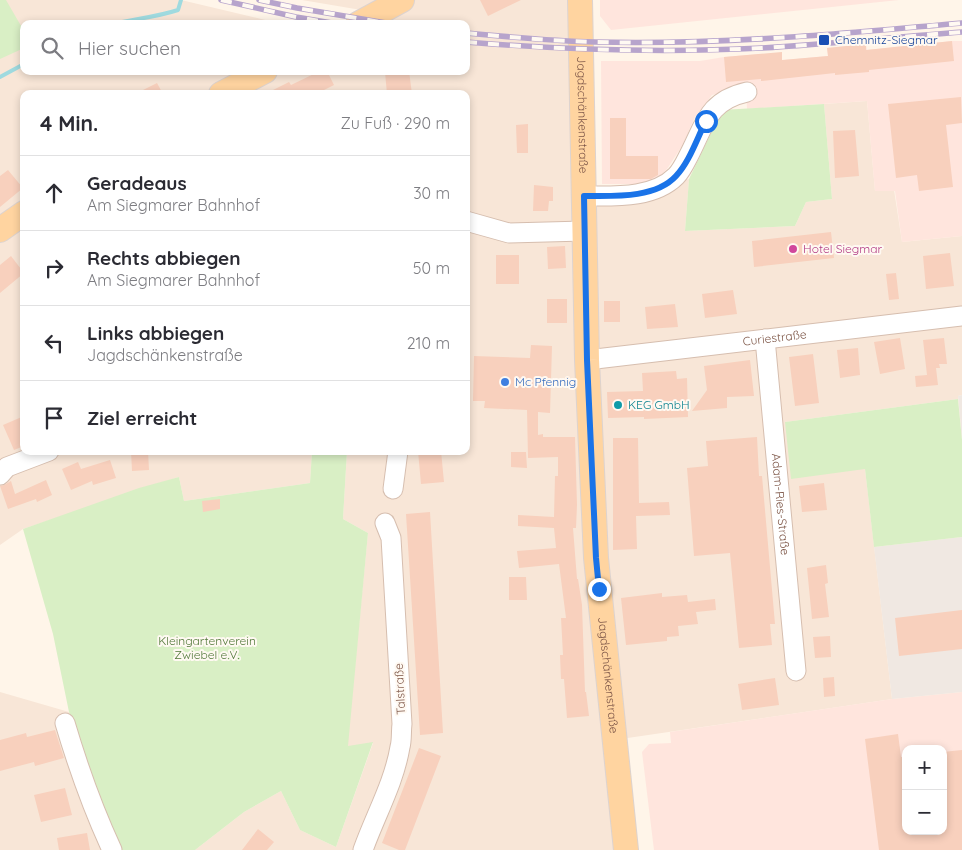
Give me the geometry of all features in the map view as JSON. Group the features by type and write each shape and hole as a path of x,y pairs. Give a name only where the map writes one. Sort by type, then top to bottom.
{"main road":[{"name":"Jagdschänkenstraße","path":"580,0 587,360 596,558 626,850"},
{"path":"365,20 395,2"},
{"path":"229,90 257,75"},
{"path":"0,230 20,216"}],"street":[{"path":"584,196 640,194 663,185 675,177 682,168 715,106 726,99 747,92"},
{"path":"470,222 509,233 584,231"},
{"name":"Curiestraße","path":"587,360 962,316"},
{"name":"Adam-Ries-Straße","path":"765,339 796,671"},
{"path":"0,475 7,467 38,455"},
{"path":"393,489 397,455"},
{"name":"Talstraße","path":"364,850 370,828 389,785 400,747 402,724 391,538 384,523"},
{"path":"66,723 80,771 112,850"}],"shaded area":[{"path":"0,0 181,0 265,20 20,20 20,75 248,75 220,90 20,90 20,209 0,223"},
{"path":"302,0 391,0 373,12"},
{"path":"412,0 580,0 584,195 663,185 689,179 685,231 795,226 806,202 832,199 824,104 867,101 875,191 894,190 902,242 962,236 962,395 958,396 958,399 785,422 865,469 892,699 614,740 626,850 195,850 244,812 281,791 300,830 336,847 373,743 347,747 368,533 343,519 347,455 470,455 470,90 239,90 268,75 470,75 470,20 376,20"},
{"path":"600,0 899,0 611,30 600,16"},
{"path":"962,41 962,236 902,242 895,191 875,191 867,101 747,109 746,87 712,95 695,117 682,146 667,169 658,178 637,184 602,184 601,61 700,61 760,54 761,62 828,56 827,48 866,44 867,50"},
{"path":"20,222 20,455 312,455 310,483 184,501 179,477 23,529 0,545 0,236"},
{"path":"962,395 962,440 958,396"},
{"path":"962,537 962,692 892,699 874,547"},
{"path":"0,692 69,712 94,789 122,850 0,850"},
{"path":"962,692 962,850 654,850 642,752 649,744 671,743 670,732 892,699"}],"green space":[{"path":"0,0 6,0 20,24 20,50 0,59"},
{"path":"824,104 832,199 806,202 795,226 685,231 689,179 722,110"},
{"path":"958,399 962,440 962,537 874,547 865,469 791,479 785,422"},
{"name":"Kleingartenverein Zwiebel e.V.","path":"312,455 347,455 343,519 368,533 348,746 373,742 336,847 300,830 281,791 244,812 195,850 122,850 94,789 69,712 53,634 23,529 139,488 179,477 184,501 310,483"}],"building":[{"path":"480,0 521,0 488,16"},
{"path":"952,41 954,61 869,70 869,72 726,82 724,57 782,52 782,60 828,56 827,48 866,44 866,50"},
{"path":"312,75 329,75 334,85 324,90 273,90 289,82 291,85"},
{"path":"385,75 410,75 411,90 387,90"},
{"path":"157,83 161,90 143,90"},
{"path":"961,97 962,123 946,125 953,187 919,191 917,175 896,178 888,104"},
{"path":"610,118 626,118 626,156 658,156 658,175 651,179 610,179"},
{"path":"528,124 528,153 517,153 516,125"},
{"path":"855,130 859,176 835,178 833,131"},
{"path":"8,170 20,184 20,190 0,207 0,176"},
{"path":"534,185 553,187 553,201 549,201 548,211 533,211"},
{"name":"Hotel Siegmar","path":"831,232 834,258 754,267 752,241"},
{"path":"565,246 566,268 548,269 547,247"},
{"path":"950,253 954,286 926,289 923,256"},
{"path":"496,255 519,255 519,284 496,284"},
{"path":"11,256 20,268 20,276 0,293 0,265"},
{"path":"896,273 899,299 889,300 886,274"},
{"path":"733,290 737,314 705,318 702,294"},
{"path":"547,299 567,299 567,323 547,323"},
{"path":"604,301 620,301 620,322 604,322"},
{"path":"675,304 678,327 647,329 645,307"},
{"path":"900,338 905,369 880,374 874,342"},
{"path":"944,338 947,364 939,364 940,368 936,368 938,385 916,387 915,376 927,375 923,340"},
{"path":"531,345 552,346 550,413 538,412 538,435 543,434 543,437 575,437 577,505 576,528 573,528 577,579 582,605 585,692 589,716 567,718 564,679 561,679 560,655 563,655 561,618 566,618 559,564 519,568 517,551 556,548 554,528 518,526 518,515 554,517 555,476 558,476 558,457 528,458 527,410 484,408 485,401 473,401 474,356 530,358"},
{"path":"858,348 860,375 840,378 837,350"},
{"path":"813,354 819,403 795,406 789,357"},
{"path":"750,360 754,396 727,397 727,408 692,411 707,390 704,366"},
{"path":"676,371 677,379 687,378 688,417 608,418 607,392 643,391 642,373"},
{"path":"20,418 20,448 14,450 3,425"},
{"path":"757,437 759,476 762,476 775,624 770,624 772,645 739,648 730,553 694,556 687,468 708,466 706,441"},
{"path":"613,438 638,438 639,503 669,502 670,515 636,516 637,549 613,550"},
{"path":"511,452 526,452 527,468 511,467"},
{"path":"131,455 148,455 149,470 132,471"},
{"path":"418,455 441,455 444,482 421,484"},
{"path":"110,460 116,478 93,485 92,481 71,490 62,469 78,462 81,469"},
{"path":"46,480 52,495 37,502 36,499 8,509 0,486 11,481 15,494"},
{"path":"824,483 827,510 802,512 799,486"},
{"path":"220,499 220,509 203,512 202,501"},
{"path":"430,512 443,733 420,735 406,514"},
{"path":"826,565 828,583 825,584 829,617 812,619 807,568"},
{"path":"509,577 526,577 527,600 509,600"},
{"path":"662,593 662,597 687,595 688,602 715,599 716,610 696,612 698,624 678,626 679,636 667,637 667,641 626,645 621,598"},
{"path":"962,610 962,649 899,656 895,618"},
{"path":"830,636 831,657 815,658 813,637"},
{"path":"834,677 835,696 824,697 823,678"},
{"path":"775,678 779,705 742,710 738,684"},
{"path":"55,730 64,758 35,766 34,762 0,771 0,740 26,733 27,737"},
{"path":"898,734 902,757 902,835 947,835 947,752 962,750 962,850 879,850 865,739"},
{"path":"419,748 441,756 405,850 399,850 382,843"},
{"path":"65,788 72,815 41,822 34,795"},
{"path":"258,829 274,842 267,850 242,850"},
{"path":"87,833 90,850 59,850 57,838"}],"waterway":[{"path":"133,20 178,10 181,0"},
{"path":"0,77 20,66"}],"railway":[{"path":"221,0 314,20"},
{"path":"259,0 368,20"},
{"path":"470,33 579,41 687,42 825,35 962,23"},
{"path":"470,42 577,49 725,50 962,32"}],"place":[{"name":"Chemnitz-Siegmar","path":"824,40"},
{"name":"Hotel Siegmar","path":"793,249"},
{"name":"Mc Pfennig","path":"505,382"},
{"name":"KEG GmbH","path":"618,405"}],"route":[{"path":"599,589 589,423 584,196 640,194 663,185 675,177 682,168 706,121"}]}
